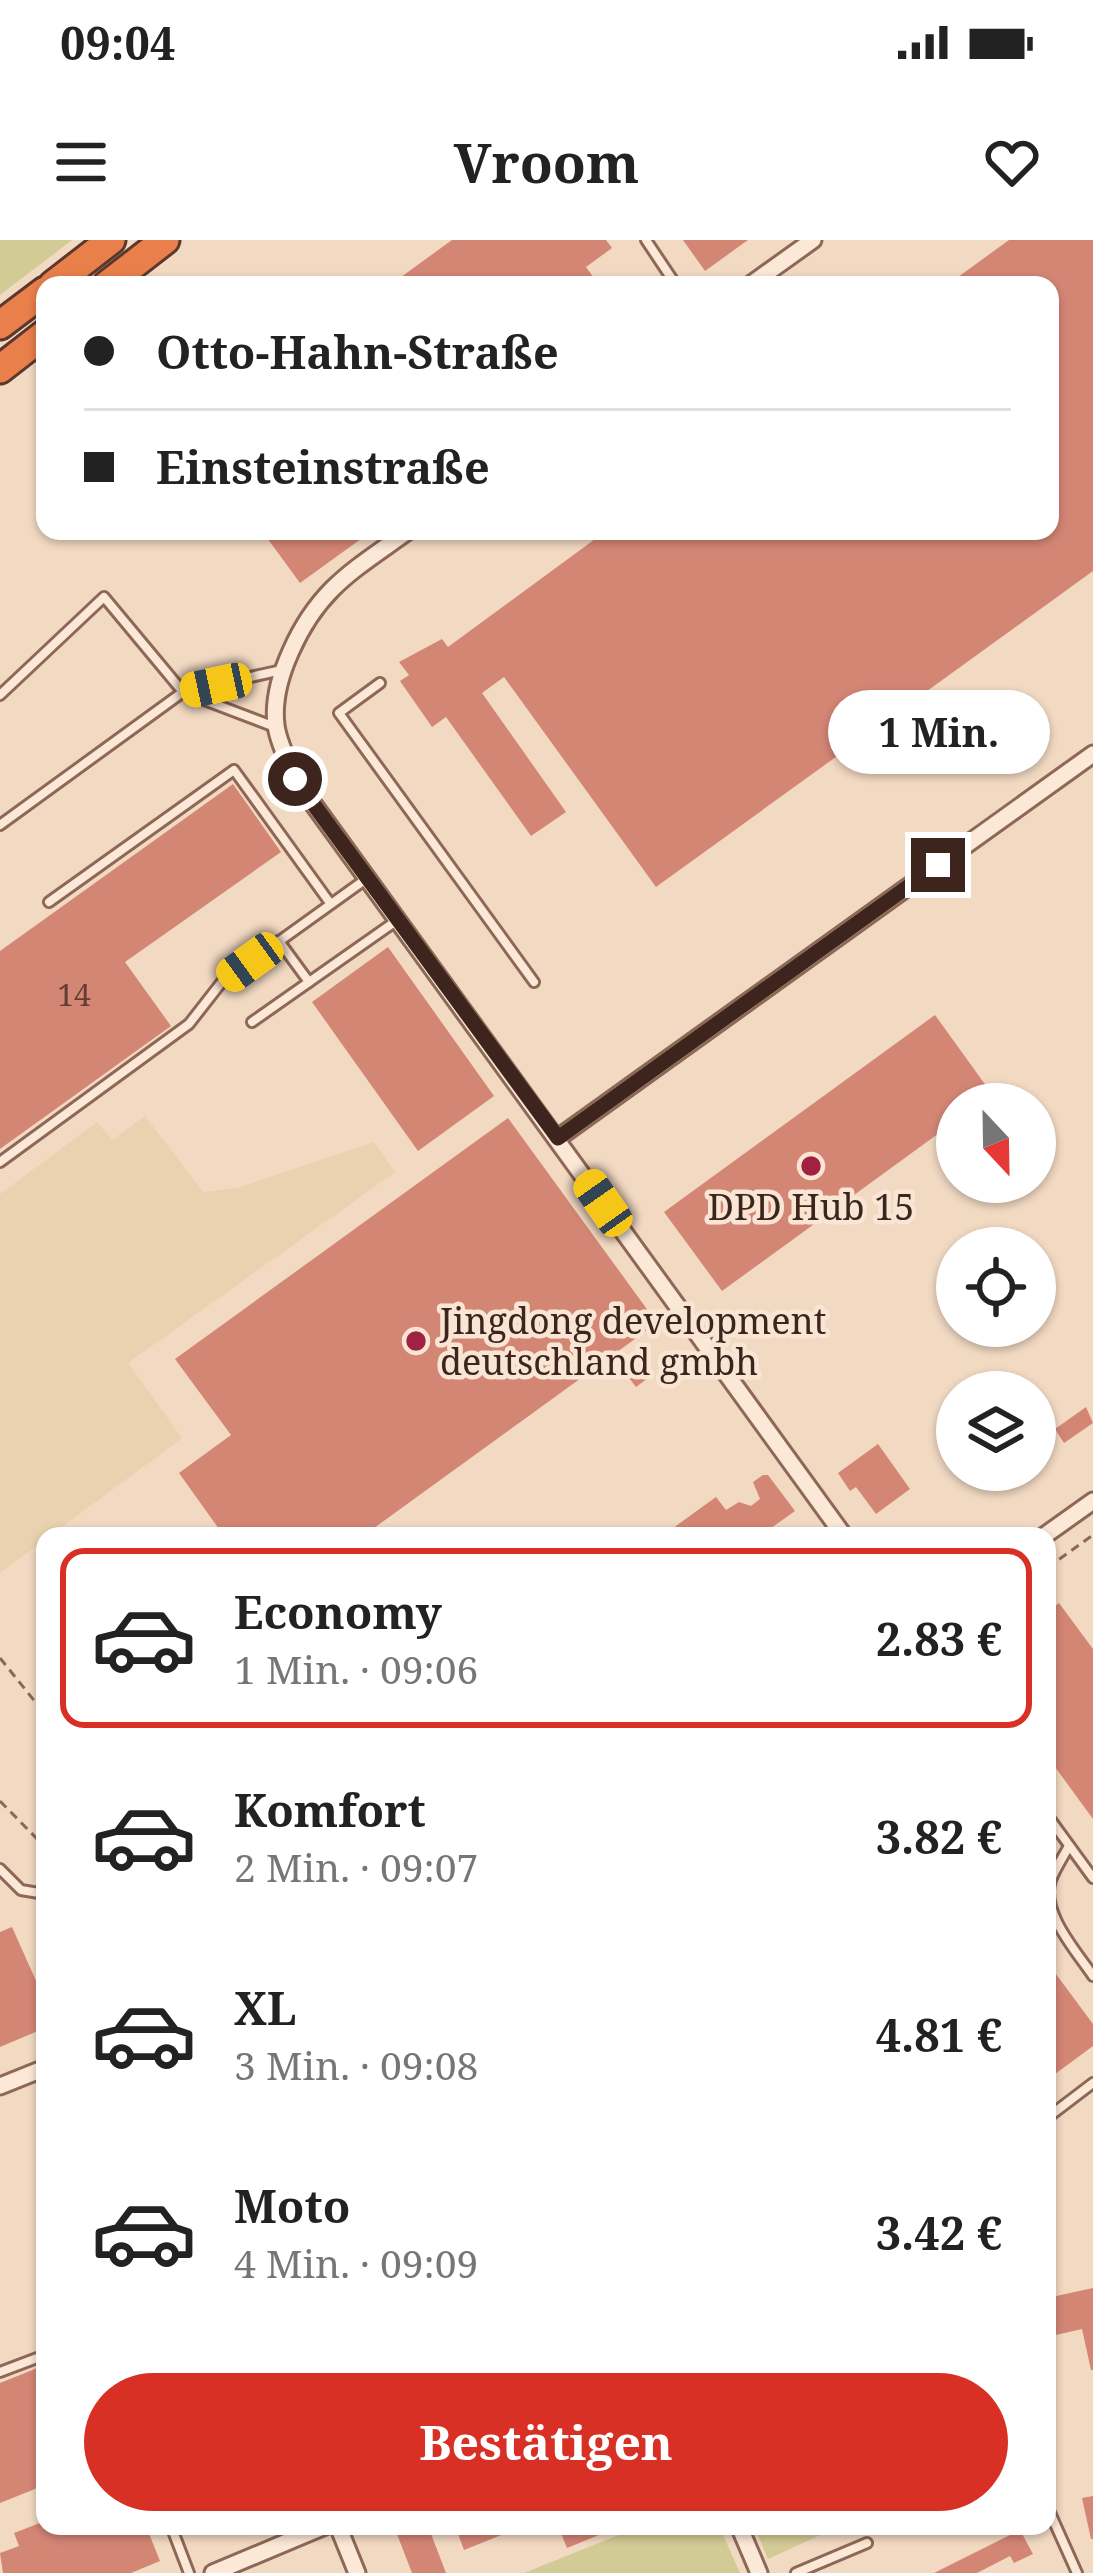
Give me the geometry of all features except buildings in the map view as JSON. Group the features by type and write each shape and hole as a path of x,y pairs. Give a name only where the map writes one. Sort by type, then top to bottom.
{"highway":[{"path":"64,276 111,240"},
{"path":"119,276 165,240"},
{"path":"0,326 36,298"},
{"path":"0,369 36,341"}],"street":[{"path":"763,276 813,240"},
{"path":"396,540 320,599 282,670 276,728 295,779 838,1527"},
{"path":"558,1138 1093,754"},
{"path":"1056,1527 1093,1501"},
{"path":"0,2086 36,2072"},
{"path":"213,2573 304,2535"},
{"path":"342,2535 357,2573"},
{"path":"743,2535 759,2573"}],"lane":[{"path":"646,240 670,276"},
{"path":"0,694 104,597 183,692 276,728"},
{"path":"0,825 183,692 282,670"},
{"path":"380,683 339,713 534,982"},
{"path":"49,902 234,770 330,903"},
{"path":"0,1162 190,1024 221,983 367,878"},
{"path":"252,1022 397,920"},
{"path":"279,941 309,982"},
{"path":"1056,1828 1093,1878"},
{"path":"1056,1871 1069,1846"},
{"path":"0,1869 20,1890 36,1893"},
{"path":"1056,1914 1093,1976"},
{"path":"1056,2111 1093,2084"},
{"path":"0,2372 36,2358"},
{"path":"1056,2526 1077,2573"},
{"path":"174,2535 189,2573"},
{"path":"796,2573 867,2543"}],"path":[{"path":"1056,1562 1093,1535"},
{"path":"0,1658 36,1703"},
{"path":"0,1801 36,1838"}],"shaded area":[{"path":"0,240 72,240 0,295"},
{"path":"145,1116 203,1192 237,1188 374,1142 395,1172 128,1363 182,1438 62,1527 36,1527 36,1546 0,1573 0,1194 97,1122 112,1140"},
{"path":"619,2535 723,2535 740,2573 524,2573"},
{"path":"758,2535 820,2535 768,2559"}],"place":[{"name":"DPD Hub 15","path":"811,1166"},
{"name":"Jingdong development deutschland gmbh","path":"416,1341"}],"route":[{"path":"295,779 558,1138 938,865"}]}
